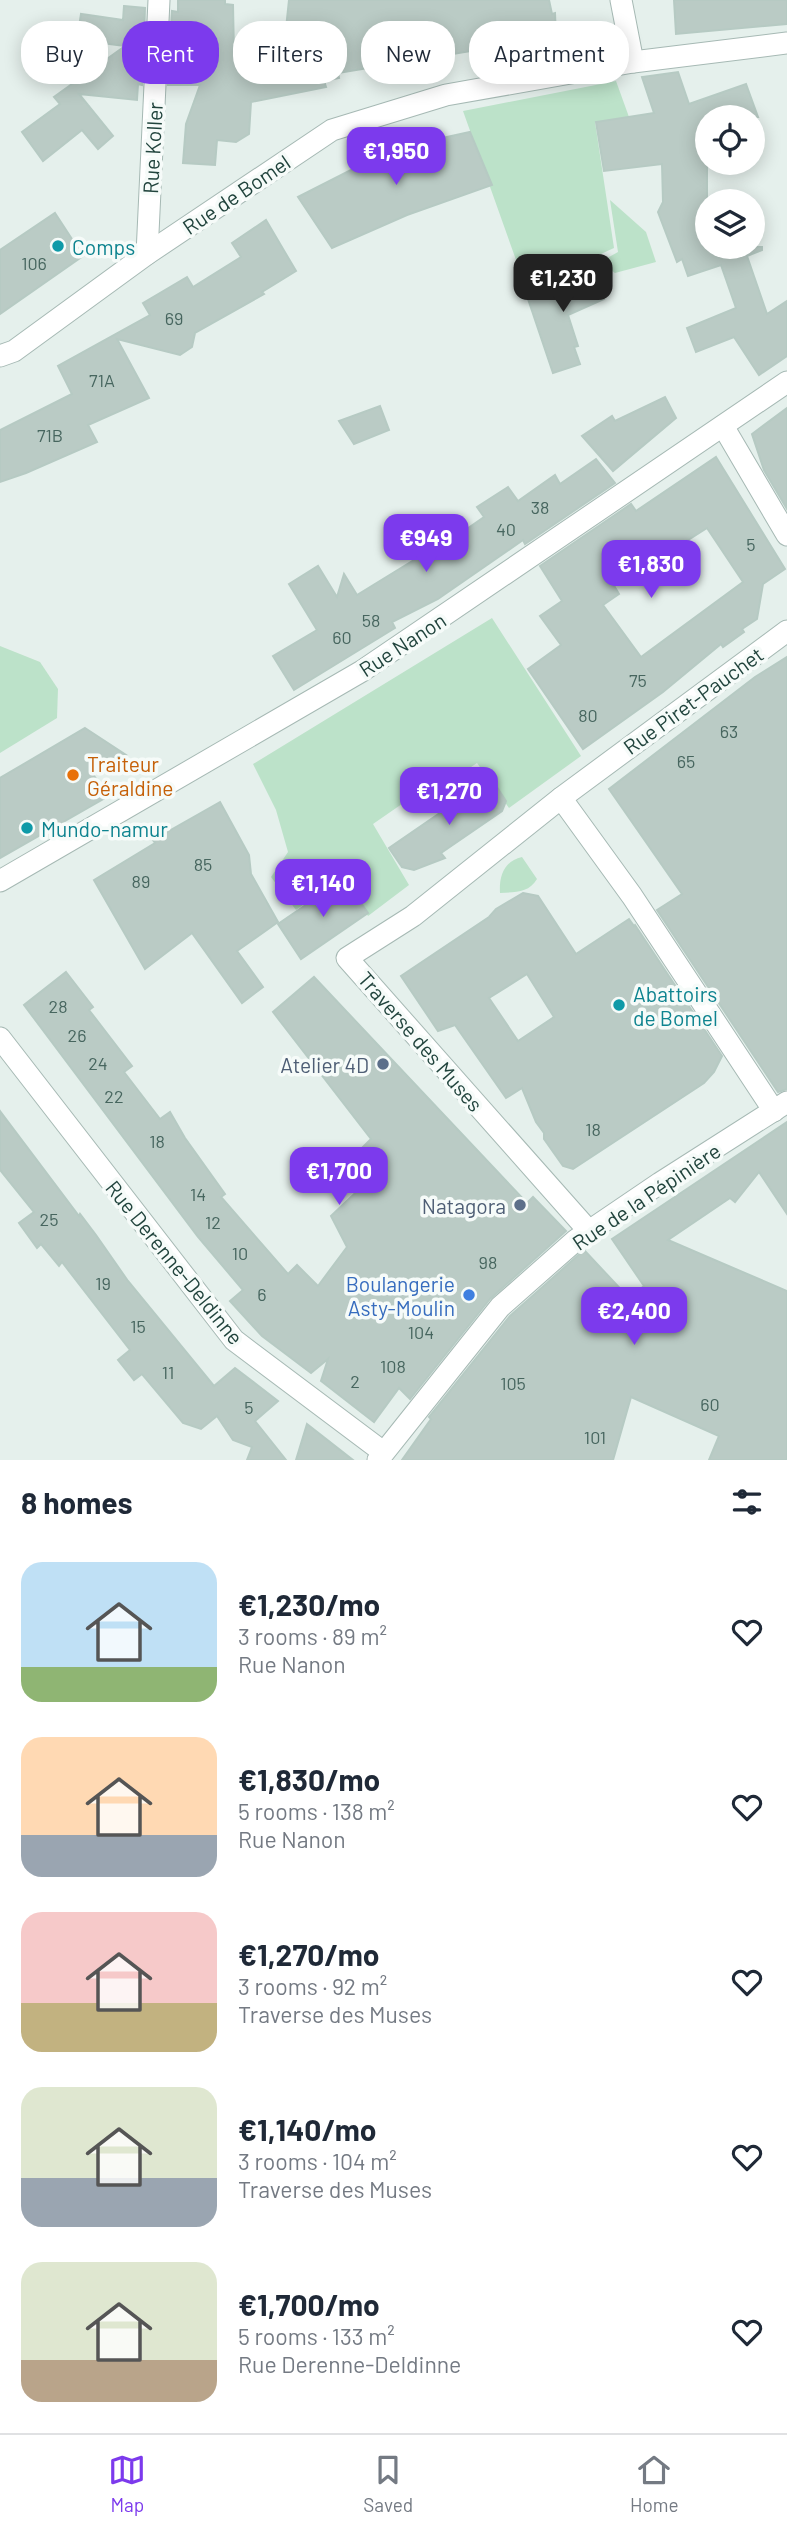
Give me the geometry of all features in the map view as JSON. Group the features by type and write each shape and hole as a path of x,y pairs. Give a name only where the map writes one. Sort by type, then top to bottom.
{"street":[{"name":"Rue Koller","path":"147,254 159,0"},
{"path":"621,0 633,62"},
{"name":"Rue de Bomel","path":"0,356 14,351 147,254 332,130 446,95 633,62 787,43"},
{"name":"Rue Nanon","path":"0,881 362,671 787,382"},
{"path":"723,426 787,535"},
{"name":"Rue Piret-Pauchet","path":"599,770 787,631"},
{"name":"Traverse des Muses","path":"588,1230 347,958 413,916 599,770"},
{"path":"561,798 781,1107"},
{"name":"Rue Derenne-Deldinne","path":"0,1038 234,1340 380,1456"},
{"name":"Rue de la Pépinière","path":"380,1456 500,1307 588,1230 781,1107"}],"green space":[{"path":"601,84 617,84 629,117 595,122 614,248 526,288 463,111"},
{"path":"610,200 646,232 656,262 615,273 600,262 618,252"},
{"path":"492,618 581,756 509,808 477,763 456,777 451,770 373,824 409,885 368,916 343,876 296,910 271,877 288,852 276,810 253,764"},
{"path":"0,646 40,662 58,689 57,718 0,753"},
{"path":"522,857 537,879 534,884 516,892 500,893 504,870 511,862"}],"building":[{"path":"178,0 225,0 225,4 233,5 233,84 325,84 326,87 251,102 249,134 236,142 217,140 215,165 183,163 186,124 200,85 168,84 219,84 219,21 171,21 172,11 178,12"},
{"path":"289,0 549,0 552,14 555,13 555,21 469,21 469,51 455,54 455,21 361,21 361,69 347,72 347,21 287,21"},
{"path":"674,0 787,0 787,24 676,34"},
{"path":"124,6 145,8 144,21 122,21 122,46 108,44 108,21 80,21 81,14 123,20"},
{"path":"122,48 122,84 138,84 137,100 79,94 113,136 98,149 82,130 43,161 22,132 60,104 54,97 72,84 108,84 108,58"},
{"path":"678,72 689,104 746,84 754,105 695,105 695,175 707,175 707,189 695,189 695,259 748,259 767,314 787,301 787,356 759,375 734,337 696,352 687,328 736,308 721,265 688,276 682,259 677,262 658,212 663,202 662,164 604,171 596,122 654,113 642,77"},
{"path":"470,132 492,185 407,215 332,248 298,197 355,168 424,142"},
{"path":"55,213 83,256 0,314 0,250"},
{"path":"266,220 296,271 262,292 264,294 195,333 192,347 180,355 117,339 149,398 88,425 97,442 0,482 0,430 72,394 58,366 150,315 143,303 187,277 193,287 241,257 232,243"},
{"path":"588,264 604,299 568,315 578,346 574,347 580,364 553,373 528,299 544,294 539,285"},
{"path":"665,397 676,418 613,471 582,436 612,416 615,421"},
{"path":"380,406 389,430 354,444 339,421"},
{"path":"787,408 787,509 764,470 752,434"},
{"path":"716,457 785,569 763,584 757,619 742,629 744,632 723,647 721,644 663,692 583,749 528,669 561,645 540,616 562,601 540,566 631,504 636,511","holes":["707,528 743,582 641,657 603,605 619,594 613,584 656,553 660,558"]},
{"path":"596,459 615,483 525,544 523,540 438,599 392,622 395,628 294,690 273,656 317,630 289,584 318,566 337,597 344,574 357,595 427,552 428,556 484,517 477,507 508,487 518,501 555,475 560,484"},
{"path":"787,657 787,1089 778,1092 657,910 682,894 609,789 755,677"},
{"name":"Mundo-namur","path":"85,728 126,755 93,774 107,797 0,858 0,778"},
{"path":"491,778 506,801 502,811 441,853 445,858 414,870 402,867 389,848"},
{"path":"220,802 249,855 251,874 278,922 237,951 263,987 242,1003 192,933 145,969 94,880 155,843 153,840"},
{"path":"344,879 368,913 301,959 278,924"},
{"name":"Abattoirs de Bomel","path":"523,893 538,896 576,954 629,919 722,1056 714,1072 704,1083 573,1169 563,1166 544,1139 544,1133 536,1122 522,1088 506,1098 455,1025 438,1031 401,976 489,917 496,909","holes":["527,974 554,1017 518,1041 489,998"]},
{"path":"66,972 93,1007 89,1010 132,1066 124,1072 160,1119 170,1112 225,1194 221,1197 288,1274 297,1265 318,1286 347,1247 331,1216 385,1165 363,1147 371,1139 273,1012 314,977 527,1203 533,1197 566,1231 490,1299 410,1399 399,1388 374,1422 321,1381 328,1359 311,1373 262,1336 230,1301 243,1290 198,1237 24,1005"},
{"path":"0,1111 96,1235 128,1281 214,1386 235,1368 278,1401 255,1421 286,1460 247,1460 252,1447 233,1440 217,1416 201,1429 183,1423 142,1374 134,1380 118,1360 130,1350 62,1262 59,1266 41,1244 37,1248 19,1223 34,1212 0,1170"},
{"path":"787,1122 787,1214 759,1172 735,1202 730,1198 668,1240 787,1291 787,1460 709,1460 719,1436 631,1397 613,1460 402,1460 431,1419 429,1417 510,1316 584,1250 629,1298 644,1286 612,1239"},
{"path":"307,1424 353,1460 296,1460"}],"place":[{"name":"Comps","path":"58,246"},
{"name":"Traiteur Géraldine","path":"73,775"},
{"name":"Mundo-namur","path":"27,828"},
{"name":"Abattoirs de Bomel","path":"619,1005"},
{"name":"Atelier 4D","path":"383,1064"},
{"name":"Natagora","path":"520,1205"},
{"name":"Boulangerie Asty-Moulin","path":"469,1295"}]}
